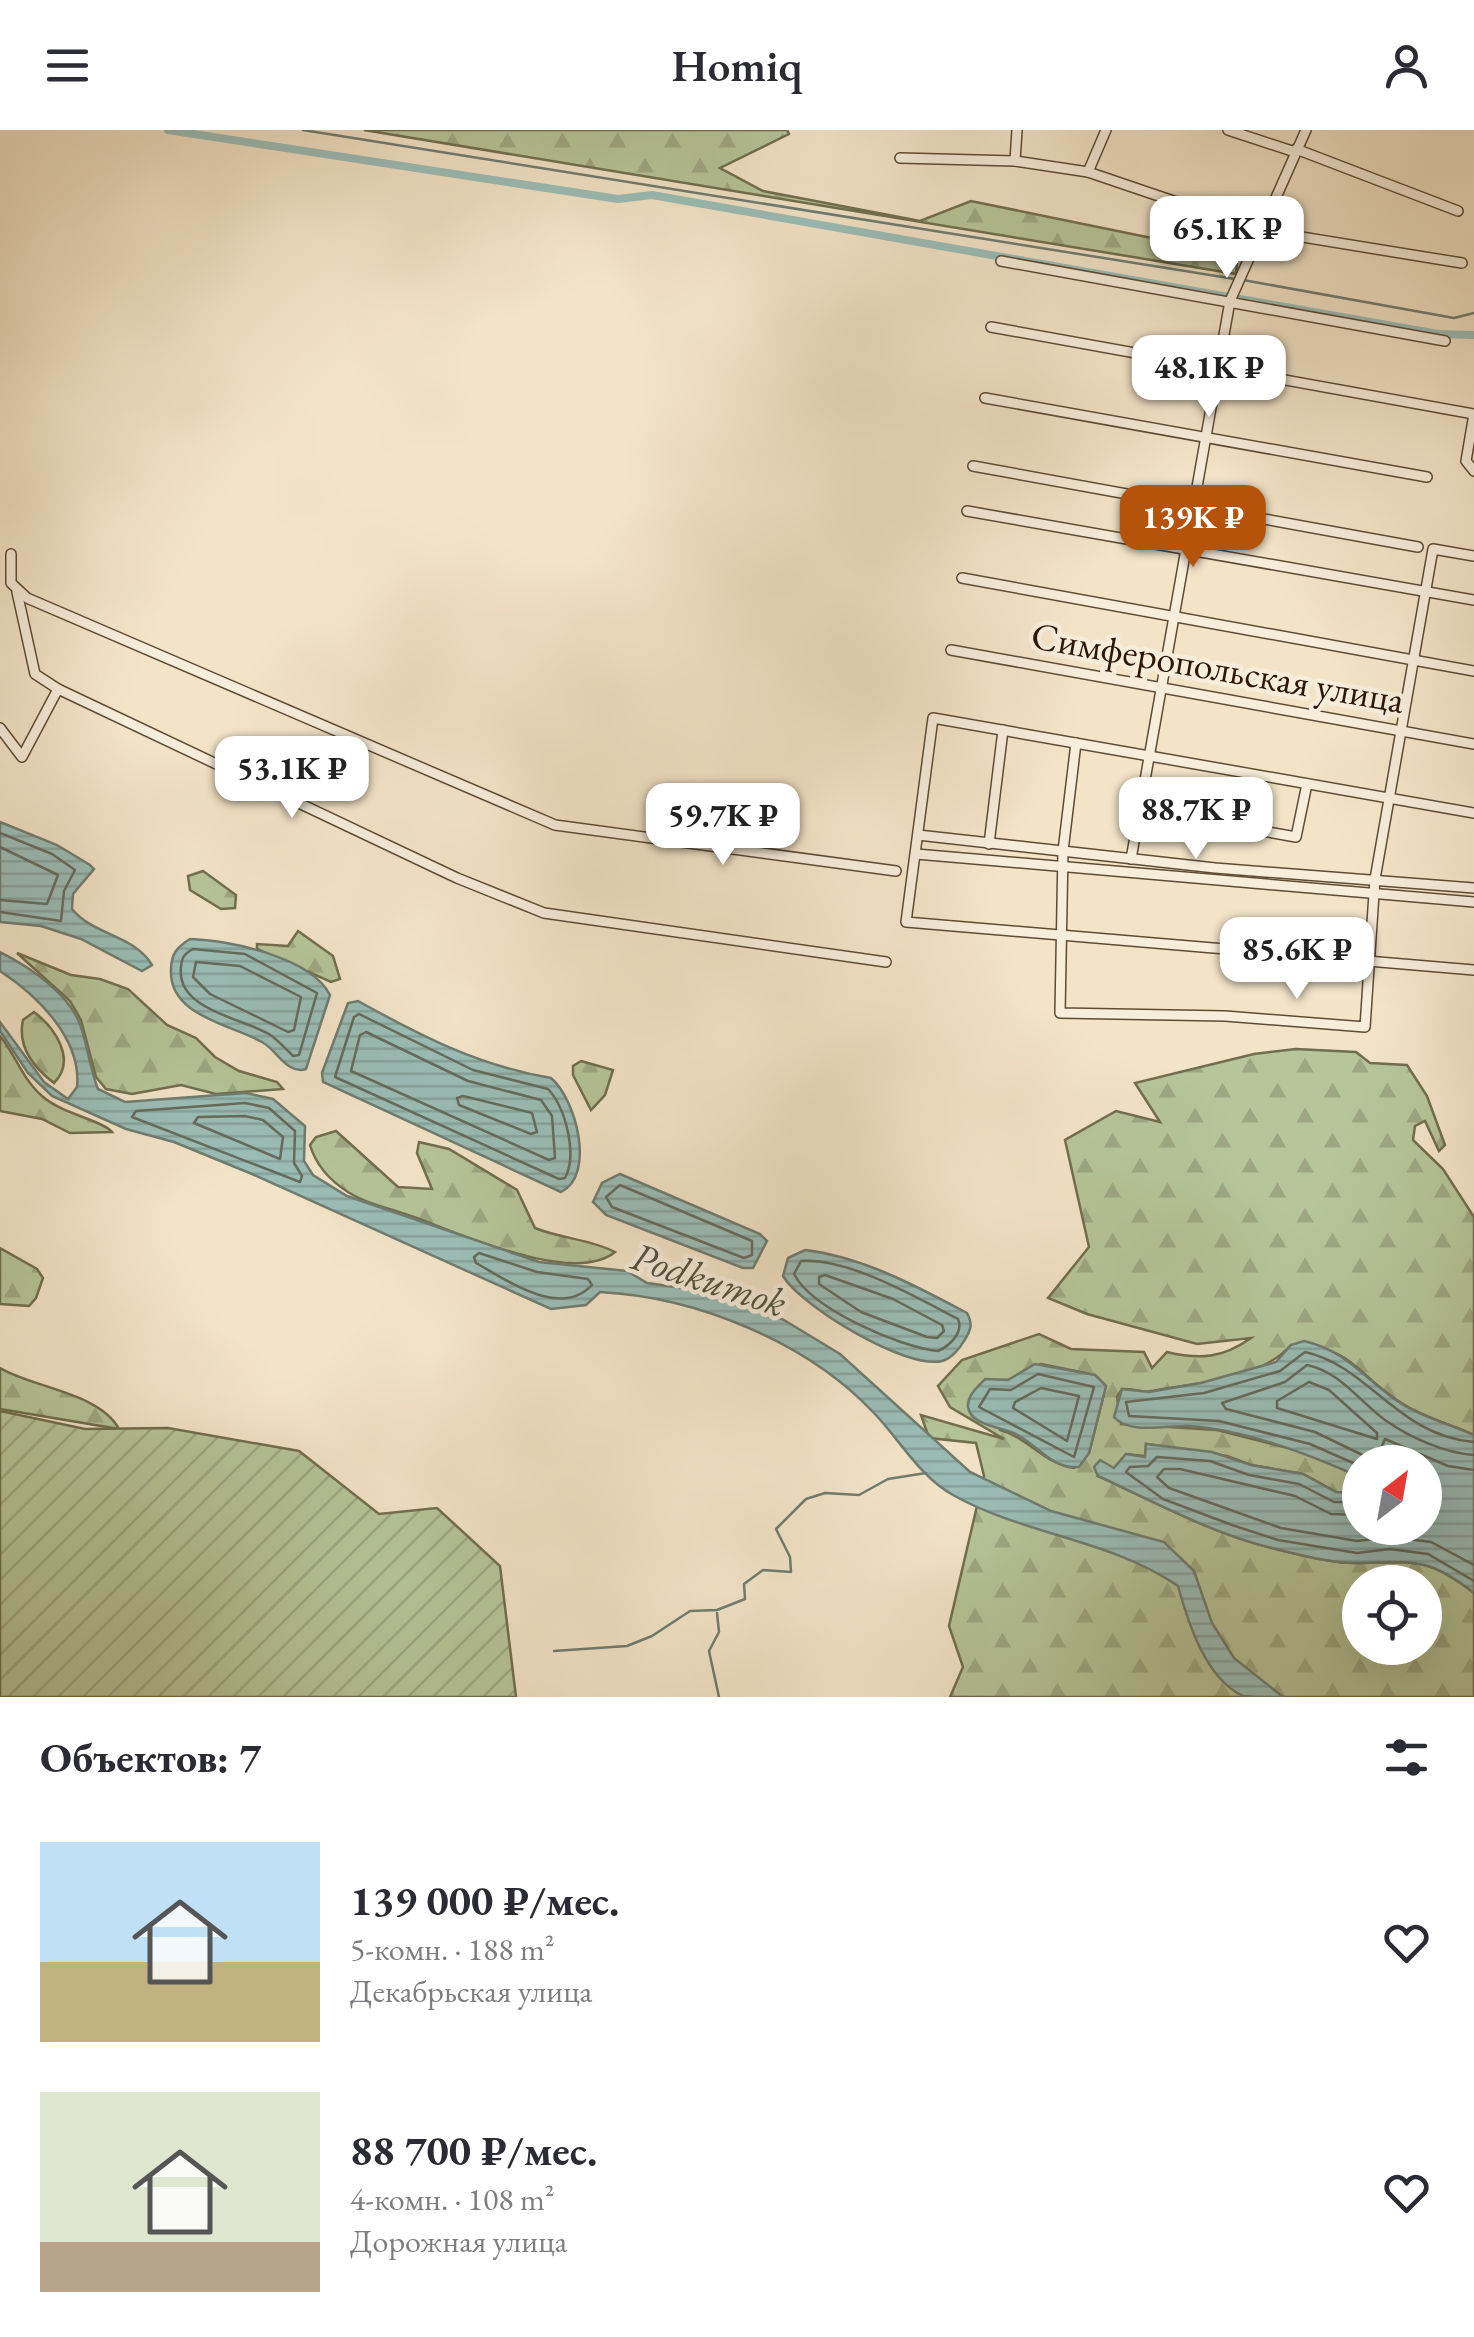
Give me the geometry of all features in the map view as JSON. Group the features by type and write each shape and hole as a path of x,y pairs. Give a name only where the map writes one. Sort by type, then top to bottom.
{"street":[{"path":"1015,162 1017,130"},
{"path":"1088,172 1106,130"},
{"path":"1228,130 1458,211"},
{"path":"1131,859 1230,301 1306,130"},
{"path":"900,158 1015,162 1088,172 1259,230 1462,263"},
{"path":"1002,261 1445,341"},
{"path":"992,327 1474,414 1466,461 1474,470"},
{"path":"985,398 1427,477"},
{"path":"974,466 1418,547"},
{"path":"968,511 1474,600"},
{"path":"1076,743 1063,851 1060,1013 1225,1016 1365,1027 1375,879 1433,549 1474,556"},
{"path":"11,554 10,583 17,592 35,674 58,689 456,878 544,913 886,962"},
{"path":"962,578 1474,671"},
{"path":"17,592 554,825 896,872"},
{"name":"Симферопольская улица","path":"951,650 1474,744"},
{"path":"0,728 22,757 58,689"},
{"path":"1474,813 933,718 906,922 1474,970"},
{"path":"989,844 1002,730"},
{"path":"1138,809 1296,836 1307,784"},
{"path":"918,835 1131,859 1474,888"},
{"path":"916,854 1063,870 1474,902"}],"green space":[{"path":"364,130 787,130 789,134 720,168 763,191 920,221 971,201 1220,252 1237,264 1236,274"},
{"path":"203,871 236,895 235,908 221,909 190,890 188,876"},
{"path":"298,931 333,956 340,979 331,982 257,949 257,944 288,946"},
{"path":"17,953 71,975 100,979 128,989 167,1025 196,1038 215,1057 239,1071 277,1082 283,1089 216,1094 181,1085 132,1094 106,1089 96,1077 81,1020 70,1001"},
{"path":"34,1012 56,1035 63,1055 61,1074 54,1083 33,1063 22,1039 23,1020"},
{"path":"0,1036 42,1096 112,1132 70,1133 42,1119 0,1111"},
{"path":"1296,1049 1356,1052 1370,1063 1407,1065 1427,1096 1445,1145 1439,1151 1425,1121 1415,1126 1413,1140 1443,1169 1474,1217 1474,1435 1403,1404 1343,1357 1291,1345 1262,1366 1226,1378 1149,1391 1122,1389 1117,1397 1121,1424 1217,1430 1307,1453 1342,1469 1342,1492 1303,1474 1251,1465 1227,1456 1146,1444 1145,1456 1126,1454 1114,1468 1098,1476 1184,1517 1252,1543 1328,1561 1424,1565 1342,1565 1342,1665 1442,1665 1442,1572 1458,1581 1474,1593 1474,1697 950,1697 963,1667 949,1626 984,1476 976,1443 929,1438 921,1415 1004,1439 950,1407 938,1386 962,1360 1039,1334 1071,1349 1144,1352 1152,1368 1167,1352 1211,1355 1231,1350 1251,1338 1197,1344 1087,1314 1048,1298 1089,1247 1065,1140 1116,1111 1160,1122 1135,1083 1254,1054","holes":["1041,1364 1095,1375 1106,1386 1089,1453 1074,1468 1063,1466 1000,1430 974,1391 985,1380 1008,1380"]},
{"path":"581,1061 613,1070 605,1095 591,1110 573,1075 573,1066"},
{"path":"336,1131 398,1187 432,1189 417,1153 419,1142 449,1149 517,1190 535,1228 615,1252 596,1261 545,1260 486,1244 363,1200 329,1177 310,1145 316,1137"},
{"path":"0,1248 37,1269 43,1278 29,1306 0,1304"},
{"path":"0,1368 82,1399 110,1417 119,1429 0,1409"},
{"path":"0,1411 85,1429 168,1428 299,1451 379,1514 437,1508 500,1566 516,1697 0,1697"}],"water":[{"path":"0,822 57,845 90,865 94,869 73,894 72,909 91,925 135,947 152,965 142,971 81,939 41,926 0,922"},
{"path":"190,939 267,953 305,970 320,982 330,995 306,1069 293,1068 262,1042 204,1016 180,998 173,986 171,964 176,952"},
{"path":"0,952 36,974 68,1003 81,1027 98,1089 125,1102 246,1093 273,1099 305,1126 304,1161 313,1175 347,1196 539,1262 627,1271 647,1283 727,1294 784,1320 840,1354 970,1472 1051,1511 1164,1542 1194,1571 1212,1623 1234,1658 1283,1697 1243,1696 1218,1676 1200,1648 1178,1586 1124,1558 1009,1519 953,1495 920,1468 874,1413 847,1388 783,1345 712,1314 637,1296 600,1292 586,1305 551,1309 252,1174 174,1142 126,1129 52,1096 28,1073 0,1031 0,1022 44,1082 68,1099 77,1087 72,1052 42,1006 0,971"},
{"path":"358,1001 451,1048 499,1066 551,1078 568,1102 579,1136 578,1170 572,1183 561,1192 323,1082 322,1073 348,1003"},
{"path":"620,1174 760,1234 767,1241 753,1268 743,1268 606,1215 593,1202 602,1183"},
{"path":"805,1250 848,1259 889,1274 967,1313 971,1324 968,1334 955,1353 942,1361 904,1356 881,1346 810,1303 783,1276 788,1258"},
{"path":"1304,1341 1333,1352 1410,1409 1474,1435 1474,1593 1442,1572 1442,1565 1339,1562 1252,1543 1184,1517 1098,1476 1094,1467 1100,1460 1114,1468 1126,1454 1145,1457 1146,1444 1212,1452 1251,1465 1303,1474 1342,1492 1342,1545 1442,1545 1442,1445 1342,1445 1342,1470 1232,1432 1189,1426 1129,1426 1114,1417 1122,1389 1149,1392 1201,1383 1276,1362 1291,1345"},
{"path":"1035,1364 1095,1375 1106,1386 1089,1453 1079,1467 1060,1464 1016,1434 981,1422 970,1413 969,1399 985,1379 1008,1380"}],"waterway":[{"path":"168,130 618,199 652,195 1438,334 1474,335"},
{"path":"303,130 1235,279"},
{"path":"1243,280 1454,318 1474,313"},
{"path":"554,1651 627,1646 652,1636 690,1611 717,1610 745,1599 744,1584 763,1570 791,1572 790,1557 776,1529 806,1499 825,1493 859,1495 888,1479 926,1473"},
{"path":"717,1613 719,1632 709,1651 719,1697"}],"water label":[{"name":"Podkumok","path":"709,1279"}]}
